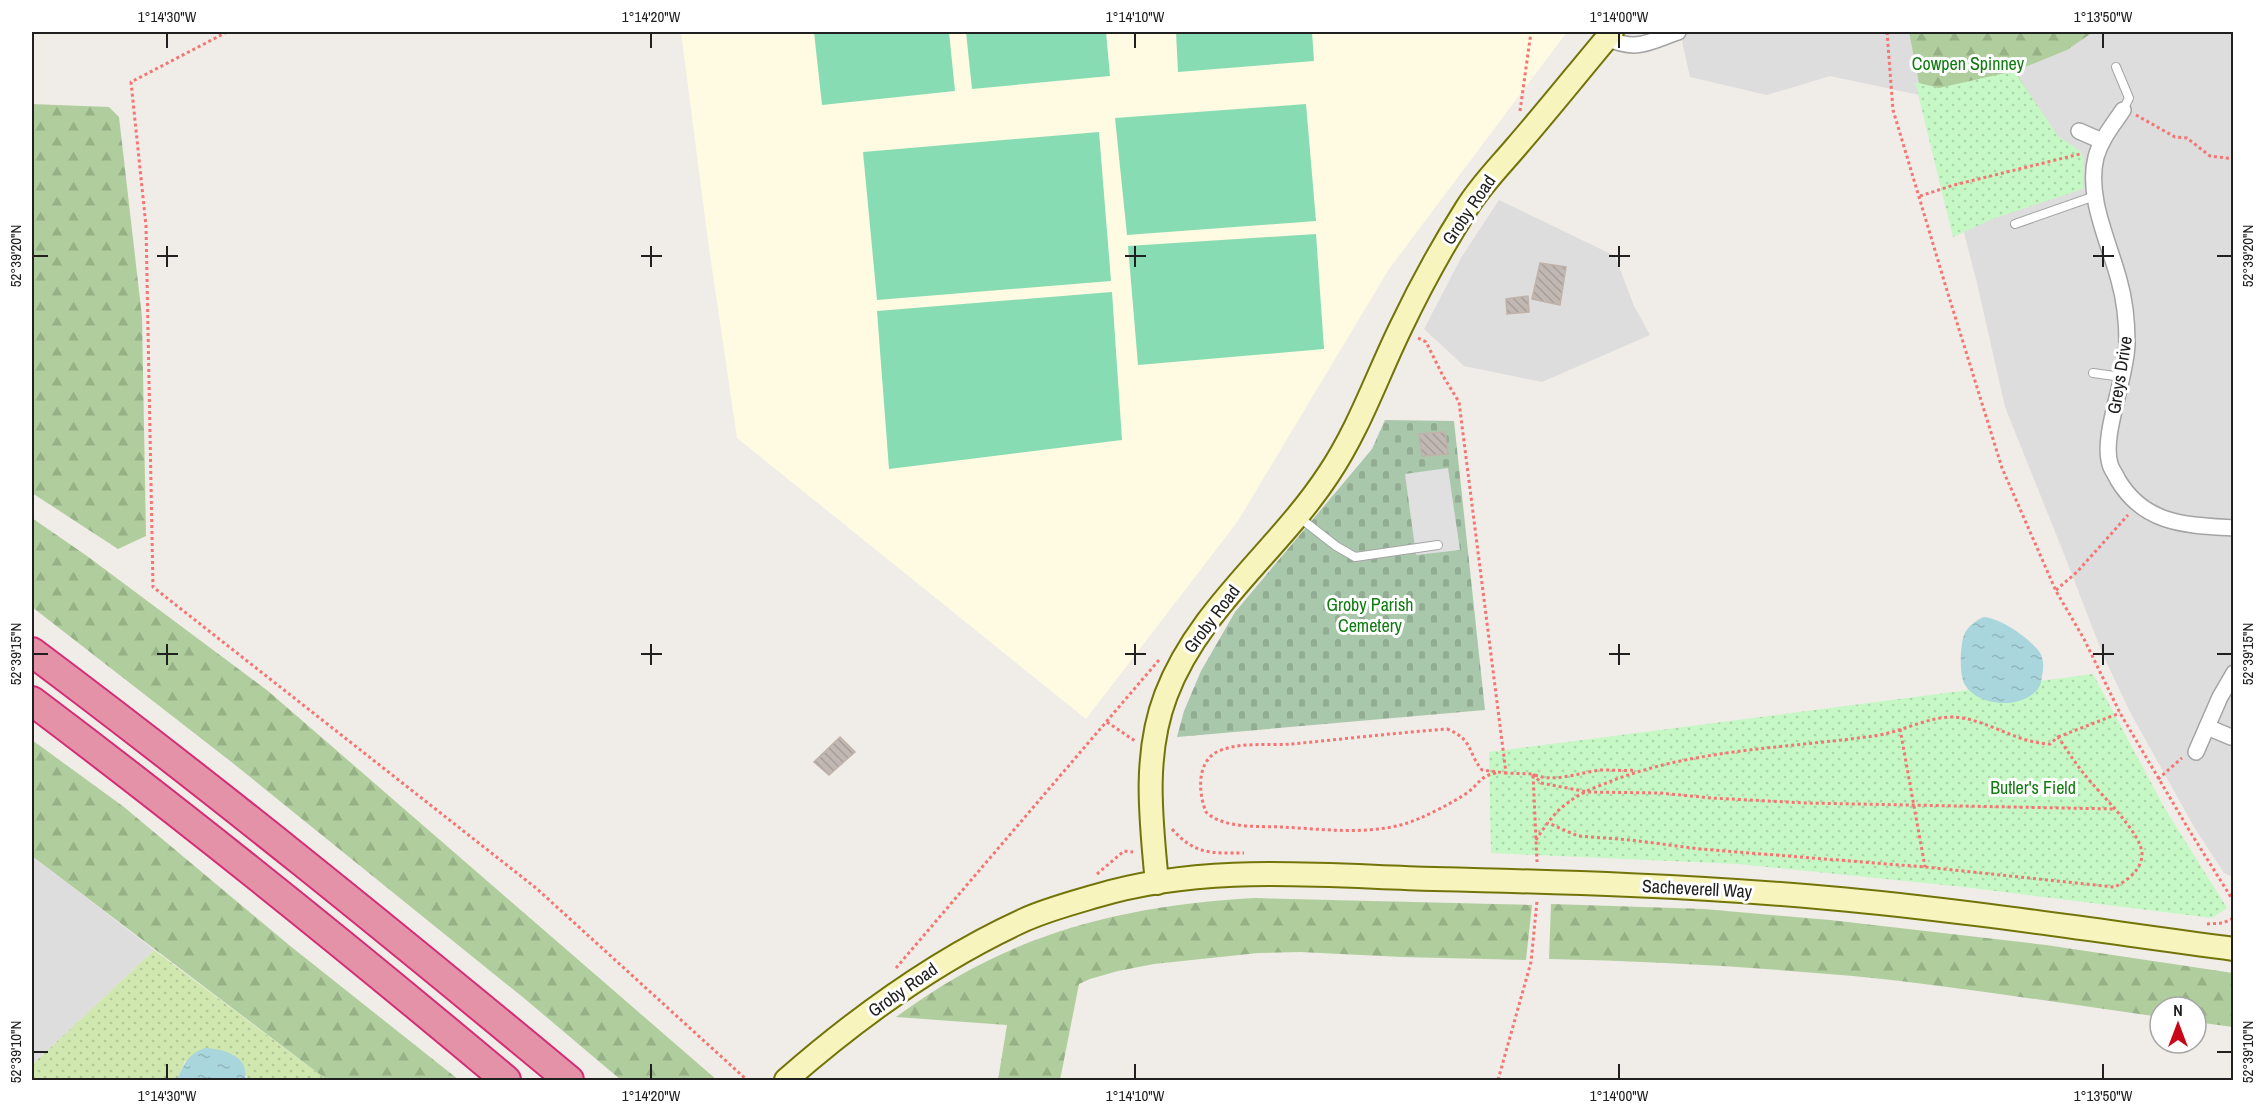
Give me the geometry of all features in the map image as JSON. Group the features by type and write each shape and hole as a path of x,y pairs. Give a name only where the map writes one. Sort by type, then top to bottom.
{"highway":[{"path":"32,652 148,739 369,915 569,1080"},
{"path":"32,701 132,776 368,964 506,1080"}],"street":[{"path":"1607,34 1622,45 1637,46 1678,32"},
{"name":"Groby Road","path":"786,1080 835,1038 902,989 932,968 978,943 1027,919 1100,895 1157,883 1150,790 1153,752 1165,697 1178,667 1194,638 1328,475 1353,432 1378,381 1400,328 1467,207 1607,34"},
{"path":"2079,131 2099,148 2123,110"},
{"name":"Greys Drive","path":"2099,148 2093,174 2095,196 2120,283 2127,322 2127,348 2108,446 2110,464 2133,501 2152,515 2193,525 2234,528"},
{"path":"2196,752 2206,727 2234,673"},
{"path":"2206,727 2231,737"},
{"name":"Sacheverell Way","path":"1157,883 1252,872 1541,868 1663,886 1905,905 2234,949"}],"lane":[{"path":"2116,67 2129,98 2123,110"},
{"path":"2015,224 2095,196"},
{"path":"2093,373 2122,376"},
{"path":"1297,515 1336,546 1355,557 1438,545"}],"path":[{"path":"227,32 131,82 146,226 153,587 536,888 747,1080"},
{"path":"1520,113 1531,32"},
{"path":"1887,32 1893,110 1944,284 2002,468 2055,591 2084,639 2120,713 2234,902"},
{"path":"2123,110 2175,137 2187,138 2210,156 2234,159"},
{"path":"1920,196 1954,185 2083,154 2099,148"},
{"path":"1400,328 1426,342 1459,402 1506,773"},
{"path":"2055,591 2077,572 2138,505"},
{"path":"891,975 1161,657"},
{"path":"1536,840 1548,823 1569,802 1641,770 1672,762 1876,736 1950,717 1965,719 2035,743 2050,744 2058,737 2120,713"},
{"path":"1107,722 1153,752"},
{"path":"1496,773 1482,770 1476,763 1471,747 1460,734 1447,729 1234,747 1214,754 1205,762 1200,790 1206,812 1220,821 1268,828 1346,830 1390,826 1413,821 1467,792 1484,775 1506,773 1558,777 1602,770 1641,770"},
{"path":"1900,729 1925,867"},
{"path":"1548,823 1578,836 1700,849 1925,867 2114,887 2124,883 2137,870 2142,853 2135,835 2086,777 2058,737"},
{"path":"2158,779 2180,761 2188,749 2196,752"},
{"path":"1533,774 1541,783 1588,792 1660,793 1806,803 2114,808"},
{"path":"1498,1080 1531,962 1541,868 1536,840 1533,774"},
{"path":"1170,827 1188,846 1200,851 1245,853"},
{"path":"1527,862 1541,868"},
{"path":"2196,923 2223,923 2234,918"}],"shaded area":[{"path":"681,32 1567,32 1389,269 1238,521 1086,719 737,438 708,241"},
{"path":"1680,32 2233,32 2233,877 2224,873 2194,827 2130,712 2103,655 2005,407 1977,283 1929,97 1830,76 1767,95 1690,77"},
{"path":"1499,200 1615,256 1634,306 1650,335 1542,382 1464,366 1424,329 1461,258"},
{"path":"1448,468 1460,550 1416,555 1405,474"},
{"path":"32,856 154,950 32,1065"}],"green space":[{"path":"814,32 949,32 955,91 822,105"},
{"path":"966,32 1106,32 1110,76 972,89"},
{"path":"1176,32 1312,32 1314,61 1178,72"},
{"name":"Cowpen Spinney","path":"1909,32 2093,32 2067,50 2015,71 2040,111 1929,97 1919,83"},
{"path":"2014,71 2058,136 2080,151 2084,160 2083,189 1992,219 1953,237 1915,82 1939,88"},
{"path":"32,104 109,107 119,117 142,317 146,536 118,549 32,493"},
{"path":"1306,104 1316,221 1127,235 1115,118"},
{"path":"1099,132 1111,281 877,300 863,152"},
{"path":"1316,234 1324,349 1138,365 1128,246"},
{"path":"1112,292 1122,440 889,469 877,311"},
{"name":"Groby Parish Cemetery","path":"1385,420 1454,421 1485,710 1177,737 1184,711 1201,671 1235,612 1372,449"},
{"path":"32,518 87,556 268,691 717,1080 621,1080 525,999 234,764 32,607"},
{"name":"Butler's Field","path":"2093,674 2164,807 2227,908 2212,918 1964,887 1738,864 1491,853 1489,752"},
{"path":"32,740 124,807 289,945 459,1080 327,1080 32,856"},
{"path":"1255,898 1532,905 1526,960 1300,952 1258,953 1154,964 1118,971 1079,984 1060,1080 998,1080 1007,1025 896,1017 938,988 980,965 1023,945 1066,929 1157,908"},
{"path":"1551,904 1704,909 1830,920 2046,945 2233,973 2233,1027 2208,1024 2208,995 2148,995 2148,1015 1853,976 1701,965 1549,959"},
{"path":"154,950 327,1080 245,1080 247,1076 185,1061 177,1080 32,1080 32,1065"}],"water":[{"path":"1984,617 2013,629 2027,639 2040,653 2043,666 2041,683 2037,690 2027,697 2018,701 1998,703 1979,697 1965,685 1961,660 1964,635 1972,624"},
{"path":"205,1048 234,1055 244,1065 245,1080 177,1080 187,1060 194,1053"}],"building":[{"path":"1540,263 1566,267 1560,305 1532,299"},
{"path":"1528,296 1529,312 1507,314 1506,299"},
{"path":"1445,432 1448,454 1422,456 1419,434"},
{"path":"840,737 855,752 829,775 814,762"}]}
